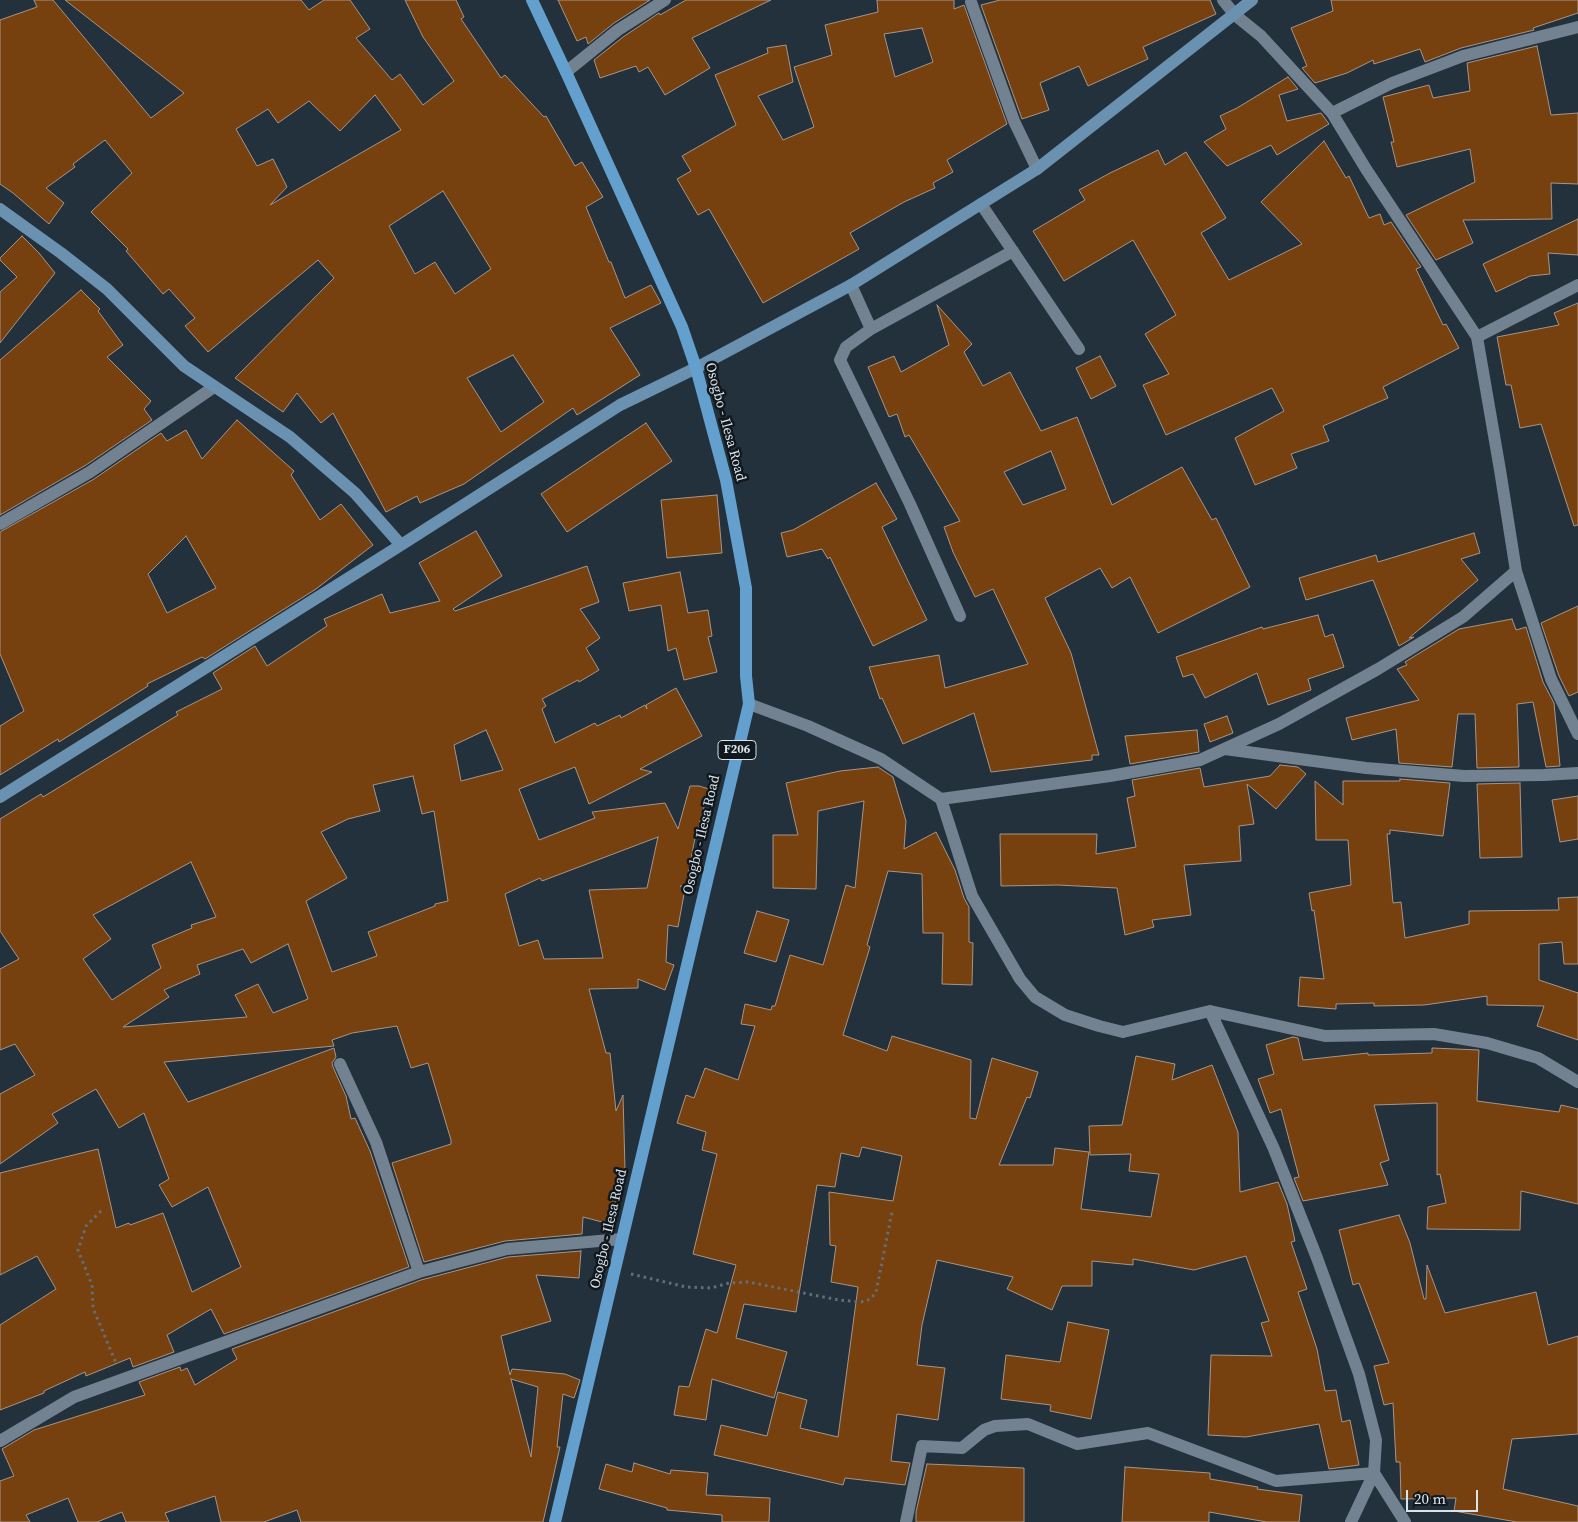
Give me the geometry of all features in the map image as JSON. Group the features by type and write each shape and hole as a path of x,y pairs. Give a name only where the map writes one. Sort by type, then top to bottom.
{"main road":[{"name":"Osogbo - Ilesa Road","path":"532,0 682,327 696,368 726,480 746,588 746,676 749,704 555,1522"},
{"path":"0,796 401,545 620,405 696,368 851,285 981,204 1037,168 1252,0"},
{"path":"0,209 107,289 184,366 290,437 348,486 401,545"}],"street":[{"path":"566,72 618,30 665,0"},
{"path":"1223,0 1235,15 1261,36 1332,113 1366,169 1477,337 1516,571 1551,679 1578,734"},
{"path":"971,2 1014,121 1037,168"},
{"path":"1332,113 1392,83 1463,56 1578,27"},
{"path":"981,204 1079,349"},
{"path":"960,616 910,504 840,360 846,347 871,329 1013,251"},
{"path":"851,285 871,329"},
{"path":"1477,337 1578,285"},
{"path":"0,524 90,472 214,387"},
{"path":"941,799 1110,776 1200,760 1279,724 1378,669 1463,617 1516,571"},
{"path":"749,704 808,726 881,759 941,799 972,896 1020,979 1036,997 1065,1015 1123,1032 1210,1012 1325,1036 1434,1034 1486,1043 1538,1058 1578,1082"},
{"path":"1224,748 1366,768 1464,776 1544,776 1578,773"},
{"path":"1210,1012 1274,1149 1317,1258 1359,1374 1376,1440 1374,1473 1351,1522"},
{"path":"340,1064 376,1142 419,1272"},
{"path":"0,1441 74,1397 419,1272 507,1249 622,1239"},
{"path":"906,1522 922,1446 962,1448 984,1430 995,1426 1028,1424 1077,1444 1148,1433 1276,1481 1374,1473"},
{"path":"1374,1473 1405,1522"}],"path":[{"path":"101,1211 86,1226 78,1250 92,1285 93,1308 123,1380"},
{"path":"614,1271 686,1287 711,1288 729,1283 748,1282 839,1300 861,1302 871,1299 876,1292 892,1212"}],"building":[{"path":"34,0 53,0 151,118 184,93 65,0 301,0 309,10 324,0 350,0 370,29 356,38 392,80 400,74 423,105 454,81 423,37 405,0 456,0 464,17 461,19 501,78 505,75 544,117 546,116 575,166 582,162 603,197 586,207 625,298 651,285 661,303 610,328 640,375 577,415 573,408 464,484 420,503 417,496 386,512 333,413 321,423 297,393 283,412 235,378 334,278 318,260 208,352 185,326 195,318 169,289 163,294 126,251 128,249 91,212 132,173 105,140 73,164 75,167 46,188 64,203 49,224 0,184 0,20 37,7","holes":["375,95 401,130 270,205 287,187 273,159 257,166 236,129 268,109 278,123 309,101 340,131","443,191 491,269 455,294 435,262 415,274 389,226","513,355 544,402 501,432 467,378"]},
{"path":"558,0 650,0 614,23 588,44 586,37 577,41"},
{"path":"686,0 771,0 692,38 710,68 665,95 648,67 639,72 636,66 600,78 594,60 623,37 659,13 660,15"},
{"path":"877,0 954,0 954,9 964,5 1007,124 947,160 953,172 933,183 935,188 904,202 850,233 859,249 763,303 709,209 698,215 677,179 691,171 682,156 736,125 715,75 768,53 767,48 786,45 793,82 758,96 783,140 814,127 794,67 832,55 825,25 878,12","holes":["922,28 933,62 895,77 884,34"]},
{"path":"1000,0 1210,0 1216,14 1143,47 1148,59 1088,86 1079,66 1040,83 1049,110 1022,119 981,5"},
{"path":"1331,0 1578,0 1578,13 1533,28 1534,30 1461,48 1425,62 1420,49 1374,64 1373,60 1347,73 1315,83 1302,68 1307,66 1291,28 1333,11"},
{"path":"1537,46 1551,115 1578,113 1578,184 1551,183 1552,219 1463,220 1473,243 1436,260 1406,215 1475,182 1470,149 1397,167 1391,142 1394,142 1383,97 1429,85 1433,98 1470,91 1467,63"},
{"path":"1288,77 1298,89 1279,95 1287,121 1321,113 1329,124 1277,155 1271,145 1227,166 1204,142 1226,129 1220,116 1237,108"},
{"path":"1324,141 1346,178 1349,176 1369,218 1380,214 1384,225 1391,222 1421,267 1416,269 1443,325 1446,324 1459,348 1383,387 1388,398 1323,426 1329,441 1291,454 1297,468 1255,485 1235,438 1284,411 1272,388 1166,435 1143,385 1169,374 1145,334 1176,315 1133,240 1064,281 1033,231 1085,200 1079,190 1110,173 1158,150 1165,165 1186,152 1226,218 1201,233 1229,280 1302,244 1261,202"},
{"path":"1578,219 1578,255 1548,253 1550,274 1530,276 1496,292 1483,264"},
{"path":"22,236 55,273 0,343 0,292 17,277 0,258"},
{"path":"81,290 100,309 98,311 123,345 107,357 151,401 144,409 152,420 86,465 0,515 0,360"},
{"path":"1578,303 1578,525 1574,526 1541,424 1520,428 1511,385 1506,385 1497,337 1559,325 1554,313"},
{"path":"937,305 972,344 964,352 983,386 1010,372 1041,431 1077,417 1112,505 1182,467 1212,520 1216,518 1250,587 1158,633 1130,577 1112,588 1100,568 1045,598 1071,653 1099,755 1092,755 1092,760 991,772 974,713 903,744 882,698 880,699 869,667 939,655 945,688 1028,664 993,589 975,597 953,552 944,527 960,521 909,435 905,437 897,414 889,417 868,367 894,356 901,372 949,345","holes":["1051,451 1066,489 1023,505 1004,472"]},
{"path":"1100,356 1116,386 1091,399 1076,368"},
{"path":"237,420 294,471 291,475 320,520 341,504 373,545 316,589 205,659 202,657 147,684 148,686 59,742 58,739 0,775 0,726 24,711 0,654 0,532 94,479 161,433 167,441 186,430 202,459","holes":["186,536 216,588 167,613 148,574"]},
{"path":"646,423 672,461 567,532 541,494"},
{"path":"876,483 897,519 882,527 927,620 873,646 830,557 828,559 822,549 787,557 781,533 793,530"},
{"path":"717,495 722,553 667,558 661,500"},
{"path":"476,531 502,576 453,609 455,611 587,566 599,602 580,609 600,638 586,648 599,670 579,682 578,680 542,699 546,706 542,709 555,743 595,723 597,726 620,715 621,718 645,705 647,709 646,705 676,688 702,736 640,769 652,772 589,804 575,767 519,789 539,840 595,818 592,812 665,803 678,829 690,786 709,789 694,843 686,886 680,886 685,889 678,927 668,925 666,962 674,965 665,990 638,979 638,988 589,989 606,1053 610,1053 616,1111 623,1095 625,1169 610,1224 583,1217 582,1234 505,1241 424,1262 392,1163 451,1144 451,1140 428,1063 411,1068 397,1026 352,1033 332,1040 334,1046 164,1062 188,1102 334,1048 336,1057 332,1063 333,1067 346,1096 351,1119 355,1118 370,1151 409,1267 224,1334 211,1309 167,1335 174,1352 133,1367 130,1358 86,1376 85,1372 44,1391 44,1393 0,1410 0,1325 56,1289 37,1256 0,1275 0,1173 98,1149 116,1228 163,1213 192,1292 241,1267 208,1187 172,1207 159,1185 169,1179 144,1113 119,1128 96,1089 52,1114 58,1123 0,1164 0,1094 35,1075 15,1044 0,1050 0,969 19,959 0,931 0,819 41,794 43,797 178,715 176,712 222,689 213,673 255,646 267,666 327,626 324,619 382,594 390,613 440,601 419,563","holes":["486,730 503,770 461,781 454,745","413,776 422,814 434,811 448,901 435,904 435,906 368,932 377,956 332,972 306,901 347,878 321,832 348,819 380,811 373,785","658,837 647,888 589,890 603,958 544,959 538,940 519,946 505,894 540,878 542,881","191,862 216,917 191,925 192,928 152,945 161,968 112,1000 83,959 111,939 93,915","288,944 308,999 273,1013 258,984 235,995 247,1017 123,1027 169,997 164,990 200,974 197,965 243,949 251,963"]},
{"path":"1474,533 1480,553 1461,559 1478,580 1409,638 1414,637 1399,646 1373,580 1306,600 1299,578 1376,555 1378,562"},
{"path":"680,572 688,613 708,610 712,636 708,637 717,672 684,680 676,648 668,651 661,605 629,611 623,583"},
{"path":"1578,606 1578,692 1569,696 1559,676 1541,623"},
{"path":"1318,615 1325,637 1333,634 1344,667 1308,679 1311,690 1268,705 1257,673 1205,698 1193,674 1183,677 1176,657 1262,627 1263,629"},
{"path":"1512,619 1516,630 1526,627 1543,682 1554,703 1560,766 1546,767 1533,702 1517,704 1519,767 1477,768 1475,714 1458,714 1452,767 1399,763 1396,729 1352,740 1346,718 1419,700 1397,669 1407,665 1405,662 1459,629"},
{"path":"1227,716 1233,733 1210,742 1204,724"},
{"path":"1197,730 1199,752 1130,764 1125,736"},
{"path":"1280,765 1298,767 1306,774 1276,809 1247,784 1254,824 1239,826 1241,861 1184,865 1191,915 1152,920 1154,927 1125,935 1117,888 1058,885 1001,886 1000,834 1097,834 1096,854 1136,847 1127,798 1135,796 1132,780 1200,768 1204,787 1270,776"},
{"path":"878,767 893,777 906,821 904,849 936,832 955,870 969,907 969,942 973,943 972,985 942,984 943,933 923,933 922,874 888,871 867,945 870,947 843,1035 887,1051 892,1036 971,1060 970,1118 976,1119 992,1058 1038,1072 1030,1098 1027,1097 999,1165 1053,1165 1055,1148 1089,1152 1081,1209 1151,1217 1159,1174 1129,1171 1131,1154 1090,1155 1089,1126 1122,1125 1136,1056 1175,1064 1172,1080 1212,1065 1238,1132 1240,1192 1278,1182 1287,1204 1295,1241 1291,1242 1307,1289 1298,1292 1317,1349 1325,1391 1336,1390 1342,1422 1350,1420 1359,1465 1329,1469 1319,1424 1246,1437 1208,1435 1211,1355 1272,1356 1261,1323 1269,1321 1246,1256 1194,1270 1133,1259 1133,1265 1092,1261 1092,1286 1062,1286 1052,1310 1007,1289 1013,1277 937,1260 922,1325 917,1365 945,1368 938,1420 897,1414 891,1461 910,1463 905,1485 845,1478 843,1485 714,1455 721,1425 767,1436 778,1392 807,1400 800,1428 838,1437 858,1287 831,1282 836,1246 830,1245 829,1192 893,1201 902,1156 862,1147 859,1157 841,1153 835,1187 817,1185 796,1312 744,1304 736,1338 787,1352 774,1398 712,1379 706,1420 674,1415 679,1386 689,1387 706,1329 717,1333 736,1265 693,1254 717,1154 702,1150 706,1132 677,1123 686,1095 694,1098 705,1068 738,1080 755,1026 741,1024 745,1004 771,1010 772,1006 775,1006 790,955 823,965 846,885 855,888 864,801 818,811 816,889 773,888 773,835 798,835 786,783 840,771"},
{"path":"1400,779 1450,783 1443,836 1390,830 1390,834 1387,834 1393,903 1401,902 1405,938 1469,924 1469,911 1559,910 1558,898 1578,897 1578,964 1564,964 1562,942 1539,944 1539,980 1578,993 1578,1040 1537,1026 1544,1006 1487,1005 1487,996 1424,1005 1374,1006 1374,1003 1336,1004 1336,1009 1298,1006 1300,977 1324,979 1314,910 1312,911 1309,893 1351,885 1348,840 1316,840 1315,781 1343,805 1343,781 1400,781"},
{"path":"1520,783 1522,857 1480,858 1477,784"},
{"path":"1578,796 1578,839 1560,842 1552,800"},
{"path":"757,911 789,920 776,962 744,953"},
{"path":"1293,1037 1298,1038 1303,1060 1368,1053 1368,1055 1432,1053 1432,1048 1479,1050 1477,1101 1559,1112 1561,1105 1578,1109 1578,1204 1521,1191 1520,1230 1427,1229 1428,1207 1446,1203 1440,1174 1437,1175 1437,1103 1374,1105 1389,1160 1380,1163 1388,1185 1303,1201 1294,1178 1299,1177 1281,1109 1270,1113 1258,1079 1274,1074 1266,1045"},
{"path":"1399,1215 1410,1243 1424,1299 1426,1299 1427,1265 1445,1313 1536,1292 1548,1345 1578,1336 1578,1434 1512,1439 1503,1489 1578,1506 1578,1522 1517,1522 1454,1511 1456,1498 1401,1499 1400,1462 1396,1462 1393,1403 1384,1405 1374,1366 1389,1363 1359,1283 1353,1285 1339,1230"},
{"path":"581,1251 579,1278 536,1275 551,1321 501,1336 510,1375 512,1369 565,1374 580,1380 574,1398 563,1394 557,1447 560,1447 543,1522 301,1522 297,1510 264,1522 221,1522 215,1496 165,1513 169,1522 126,1522 122,1512 97,1522 78,1522 68,1498 26,1515 30,1522 0,1522 0,1481 14,1476 2,1449 34,1430 145,1395 139,1382 180,1367 181,1371 187,1368 195,1385 237,1359 232,1349 421,1280 508,1257","holes":["511,1379 538,1387 531,1457"]},
{"path":"1068,1322 1109,1330 1091,1419 1050,1411 1051,1405 1001,1399 1006,1355 1060,1362"},
{"path":"634,1463 670,1474 671,1470 708,1473 706,1495 770,1498 769,1522 722,1522 722,1515 667,1510 667,1508 599,1489 606,1464 632,1472"},
{"path":"927,1464 1024,1468 1024,1522 916,1522 916,1512"},
{"path":"1125,1467 1210,1473 1210,1479 1258,1487 1257,1489 1302,1495 1299,1522 1267,1522 1209,1512 1209,1522 1122,1522"}]}
